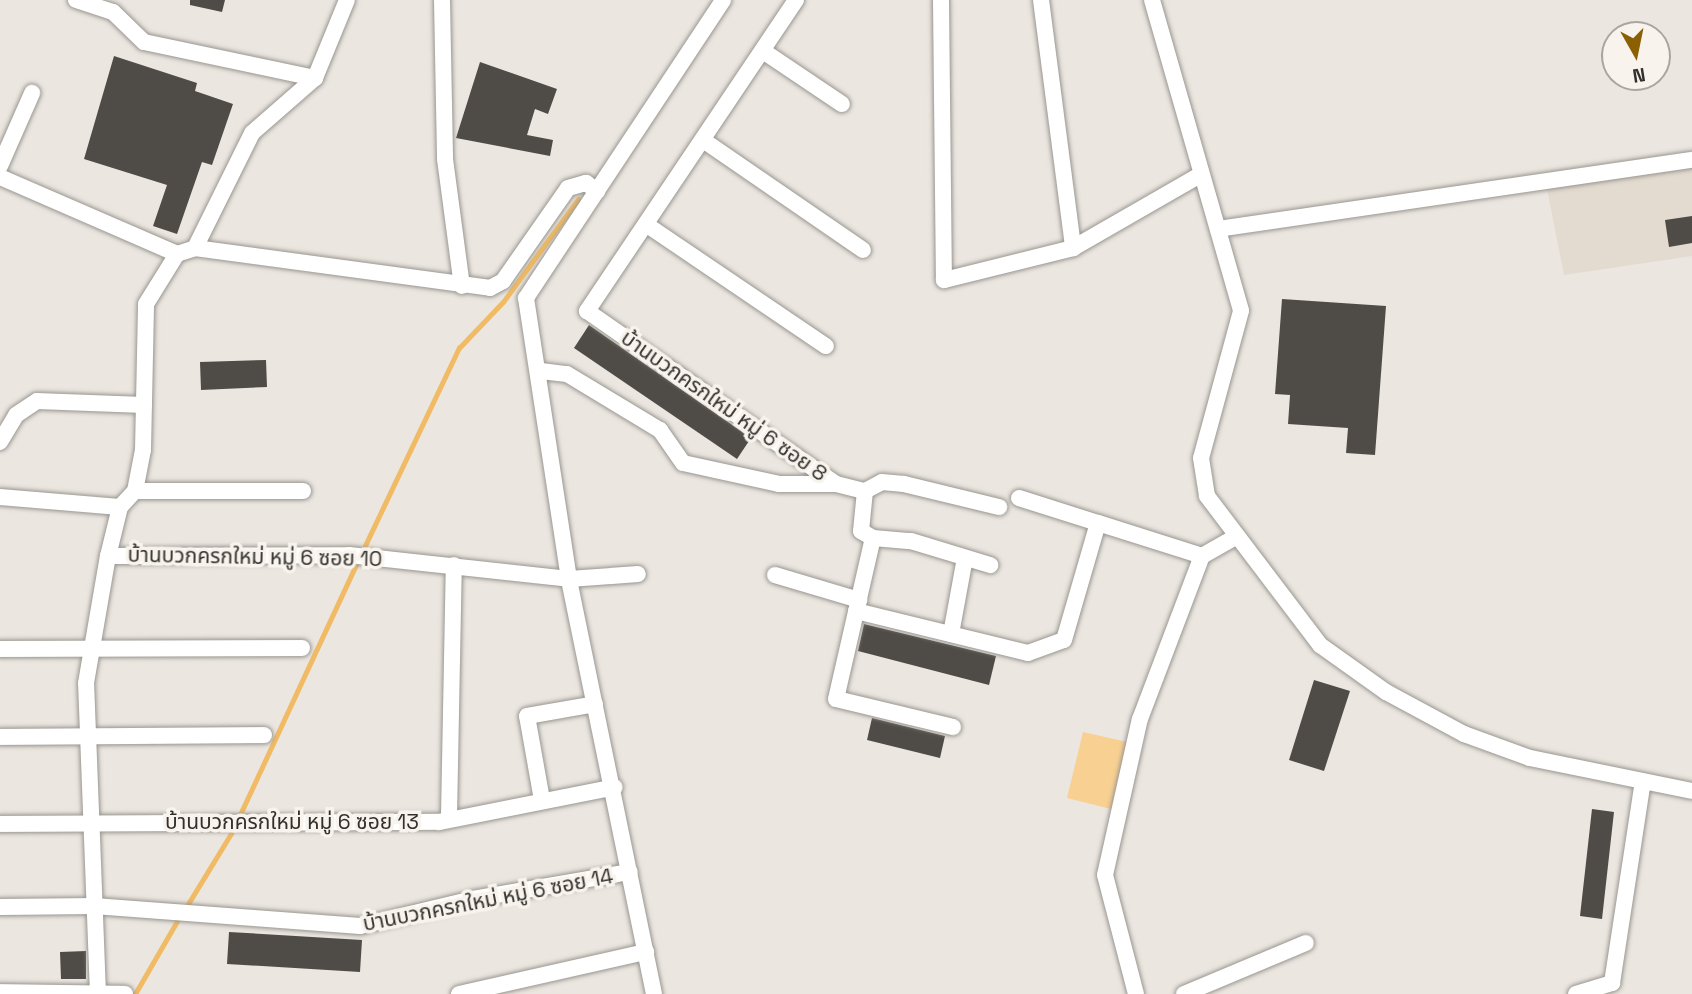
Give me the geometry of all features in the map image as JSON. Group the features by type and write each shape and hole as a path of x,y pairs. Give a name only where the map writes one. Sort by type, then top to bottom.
{"street":[{"path":"75,0 113,12 144,42 315,78"},
{"path":"195,248 252,134 315,78 347,0"},
{"path":"442,0 446,159 462,286"},
{"path":"654,994 615,787 569,579 541,370 526,298 723,0"},
{"path":"796,0 647,225 826,346"},
{"path":"940,0 944,280 1073,248 1200,175"},
{"path":"1041,0 1073,248"},
{"path":"1152,0 1200,175 1218,229 1242,323 1202,474 1207,496 1320,645 1386,692 1464,734 1530,758 1692,792"},
{"path":"763,51 842,104"},
{"path":"0,166 32,93"},
{"path":"703,139 863,250"},
{"path":"1218,229 1692,160"},
{"path":"0,177 177,254"},
{"path":"98,992 88,736 93,647 108,556 120,507 135,491 144,405 146,304 177,254 195,248 462,286 503,281 568,188 586,183 597,191"},
{"name":"บ้านบวกครกใหม่ หมู่ 6 ซอย 8","path":"647,225 587,311 836,484 865,491"},
{"path":"541,370 567,373 660,430 683,463 779,484 836,484"},
{"path":"0,442 16,415 37,401 144,405"},
{"path":"990,565 873,538 861,531 865,491 882,482 904,484 999,507"},
{"path":"135,491 303,491"},
{"path":"0,497 120,507"},
{"path":"1019,498 1202,556"},
{"path":"775,575 858,606 951,635 1028,653 1064,640 1098,523"},
{"path":"1136,994 1105,875 1140,719 1202,556 1237,536"},
{"path":"873,538 836,699 953,727"},
{"name":"บ้านบวกครกใหม่ หมู่ 6 ซอย 10","path":"108,556 342,555 569,579 638,574"},
{"path":"951,635 965,558"},
{"path":"449,816 454,565"},
{"path":"0,649 302,648"},
{"path":"542,800 527,716 595,704"},
{"path":"0,737 264,735"},
{"path":"1576,994 1612,983 1643,781"},
{"name":"บ้านบวกครกใหม่ หมู่ 6 ซอย 13","path":"0,824 439,822 449,816 615,787"},
{"name":"บ้านบวกครกใหม่ หมู่ 6 ซอย 14","path":"0,907 94,906 201,917 360,926 473,899 630,872"},
{"path":"1184,994 1306,943"},
{"path":"458,994 646,952"},
{"path":"0,992 123,994"}],"shaded area":[{"path":"1692,167 1692,256 1564,275 1547,189"},
{"path":"1083,732 1127,742 1111,809 1067,798"}],"building":[{"path":"190,0 225,0 222,12 190,5"},
{"path":"114,56 197,83 195,91 233,104 212,165 202,162 177,234 153,226 167,185 84,159"},
{"path":"480,62 557,89 548,114 535,109 527,135 553,140 550,156 456,138"},
{"path":"1692,216 1692,243 1669,247 1665,220"},
{"path":"1282,299 1386,306 1375,455 1346,453 1348,428 1288,424 1290,395 1275,394"},
{"path":"589,325 751,438 737,459 574,348"},
{"path":"266,360 267,387 201,390 200,362"},
{"path":"864,624 996,656 989,685 858,651"},
{"path":"1314,680 1350,691 1324,771 1289,760"},
{"path":"872,718 945,736 940,758 867,740"},
{"path":"1592,809 1614,812 1602,919 1580,916"},
{"path":"229,932 362,940 360,972 227,964"},
{"path":"86,951 86,979 61,979 60,952"}],"waterway":[{"path":"362,552 459,348 503,302 578,199"},
{"path":"238,819 358,560"},
{"path":"185,909 235,827"},
{"path":"135,994 180,916"}]}
